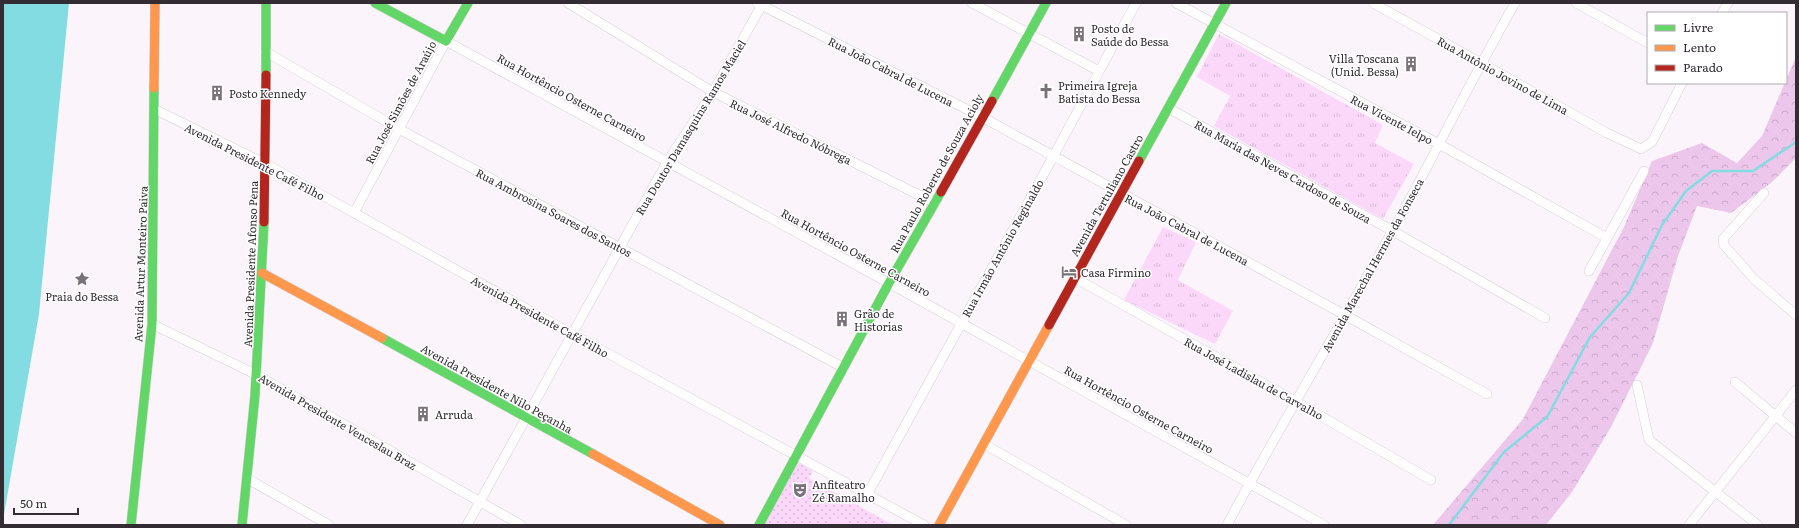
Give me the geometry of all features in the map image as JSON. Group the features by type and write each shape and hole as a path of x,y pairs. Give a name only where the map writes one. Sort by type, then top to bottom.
{"main road":[{"name":"Avenida Artur Monteiro Paiva","path":"131,525 152,324 155,3"},
{"name":"Avenida Presidente Afonso Pena","path":"242,525 248,479 257,375 262,273 266,164 266,3"},
{"name":"Rua Hortêncio Osterne Carneiro","path":"375,3 446,41"},
{"name":"Rua José Simões de Araújo","path":"446,41 468,3"},
{"name":"Rua Paulo Roberto de Souza Acioly","path":"759,525 889,283 1046,3"},
{"name":"Avenida Tertuliano Castro","path":"939,525 1120,193 1226,3"},
{"name":"Avenida Presidente Nilo Peçanha","path":"262,273 526,416 720,525"}],"street":[{"name":"Rua José Alfredo Nóbrega","path":"568,3 713,92 935,203"},
{"path":"972,3 1099,71"},
{"name":"Rua Irmão Antônio Reginaldo","path":"868,493 1136,3"},
{"name":"Rua Vicente Ielpo","path":"1176,3 1439,144 1607,238"},
{"name":"Rua Antônio Jovino de Lima","path":"1373,3 1641,149 1652,142 1681,84"},
{"name":"Avenida Marechal Hermes da Fonseca","path":"1227,525 1295,401 1393,231 1481,63 1515,3"},
{"path":"1576,3 1647,42"},
{"path":"1723,12 1728,3"},
{"name":"Rua Doutor Damasquins Ramos Maciel","path":"467,525 667,162 713,92 760,4"},
{"name":"Rua João Cabral de Lucena","path":"760,4 982,117 1053,157 1345,314 1487,394"},
{"name":"Rua José Simões de Araújo","path":"354,213 446,41"},
{"name":"Rua Hortêncio Osterne Carneiro","path":"446,41 889,283 1324,525"},
{"name":"Rua Ambrosina Soares dos Santos","path":"266,52 399,129 844,368"},
{"name":"Rua Maria das Neves Cardoso de Souza","path":"1168,108 1393,231 1545,318"},
{"name":"Avenida Presidente Café Filho","path":"154,109 266,164 572,334 868,493 924,525"},
{"path":"1589,271 1644,171"},
{"path":"1764,193 1723,238 1724,245 1754,279 1796,315"},
{"name":"Rua José Ladislau de Carvalho","path":"1075,278 1295,401 1431,480"},
{"name":"Avenida Presidente Venceslau Braz","path":"152,324 257,375 522,525"},
{"path":"1735,382 1796,433"},
{"path":"1637,384 1649,440 1715,493 1758,525"},
{"path":"1689,525 1796,390"},
{"path":"984,444 1126,525"},
{"path":"248,479 329,525"}],"green space":[{"path":"1219,34 1383,125 1375,143 1414,164 1383,219 1214,126 1230,96 1197,77"},
{"path":"1795,59 1796,158 1771,183 1731,213 1697,206 1678,256 1653,343 1611,427 1572,492 1546,525 1433,525 1523,419 1624,227 1652,161 1702,143 1737,163 1762,136 1784,84 1787,84 1787,78"},
{"path":"1163,227 1196,242 1178,280 1233,311 1215,344 1124,300"},
{"path":"797,462 813,471 809,478 893,525 761,525"},
{"path":"834,516 851,525 829,525"}],"water":[{"path":"3,3 69,3 39,314 3,520"}],"waterway":[{"path":"1449,525 1504,452 1547,417 1590,337 1629,293 1662,225 1686,191 1712,171 1753,171 1796,142"}],"traffic: fast":[{"path":"266,3 266,75"},
{"path":"375,3 446,41 468,3"},
{"path":"992,101 1046,3"},
{"path":"1139,161 1226,3"},
{"path":"131,525 152,324 154,88"},
{"path":"759,525 889,283 941,192"},
{"path":"242,525 255,395 264,222"},
{"path":"382,338 593,454"}],"traffic: slow":[{"path":"154,88 155,3"},
{"path":"262,273 382,338"},
{"path":"939,525 1049,325"},
{"path":"593,454 720,525"}],"traffic: jam":[{"path":"264,222 266,75"},
{"path":"941,192 992,101"},
{"path":"1049,325 1139,161"}],"place":[{"name":"Posto de Saúde do Bessa","path":"1079,34"},
{"name":"Villa Toscana (Unid. Bessa)","path":"1411,64"},
{"name":"Primeira Igreja Batista do Bessa","path":"1046,91"},
{"name":"Posto Kennedy","path":"217,93"},
{"name":"Casa Firmino","path":"1069,272"},
{"name":"Praia do Bessa","path":"82,279"},
{"name":"Grão de Historias","path":"842,319"},
{"name":"Arruda","path":"423,414"},
{"name":"Anfiteatro Zé Ramalho","path":"800,490"}]}
